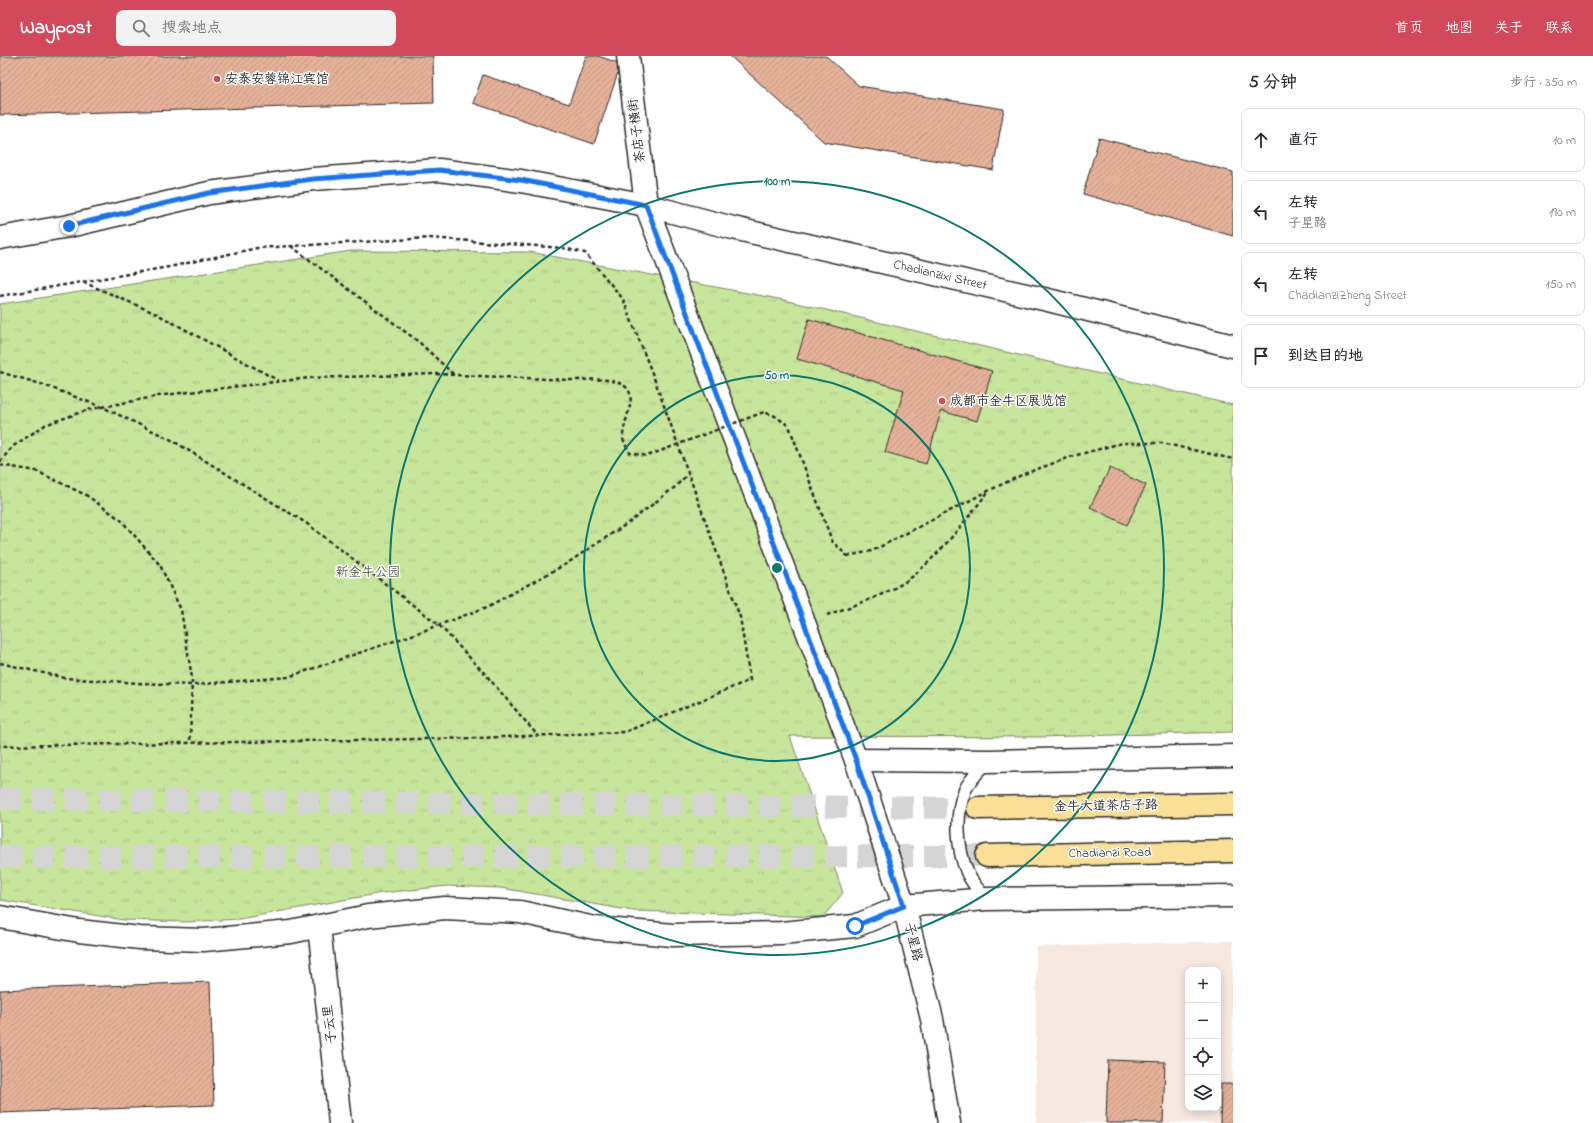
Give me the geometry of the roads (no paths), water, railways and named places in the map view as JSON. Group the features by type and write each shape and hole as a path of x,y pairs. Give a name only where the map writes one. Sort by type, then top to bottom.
{"highway":[{"name":"金牛大道茶店子路","path":"978,808 1233,804"},
{"name":"Chadianzi Road","path":"988,856 1233,851"}],"street":[{"name":"茶店子横街","path":"628,56 646,205"},
{"name":"Chadianzixi Street","path":"0,238 69,226 209,193 313,179 439,170 521,180 646,205 733,228 1048,300 1233,346"},
{"name":"子星路","path":"646,205 856,760 904,906 932,1019 949,1123"},
{"path":"856,760 988,761 1233,756"},
{"path":"0,917 79,931 148,938 204,940 291,932 368,916 445,908 520,912 595,928 673,935 781,933 855,926 904,906 986,899 1233,896"},
{"name":"子云里","path":"319,926 340,1123"}],"lane":[{"path":"986,899 967,872 961,850 959,830 965,790 975,775 988,761"}],"tunnel":[{"path":"0,799 978,808"},
{"path":"0,857 987,856"}],"place":[{"name":"安泰安蓉锦江宾馆","path":"217,79"},
{"name":"成都市金牛区展览馆","path":"942,401"}],"park label":[{"name":"新金牛公园","path":"368,572"}]}
